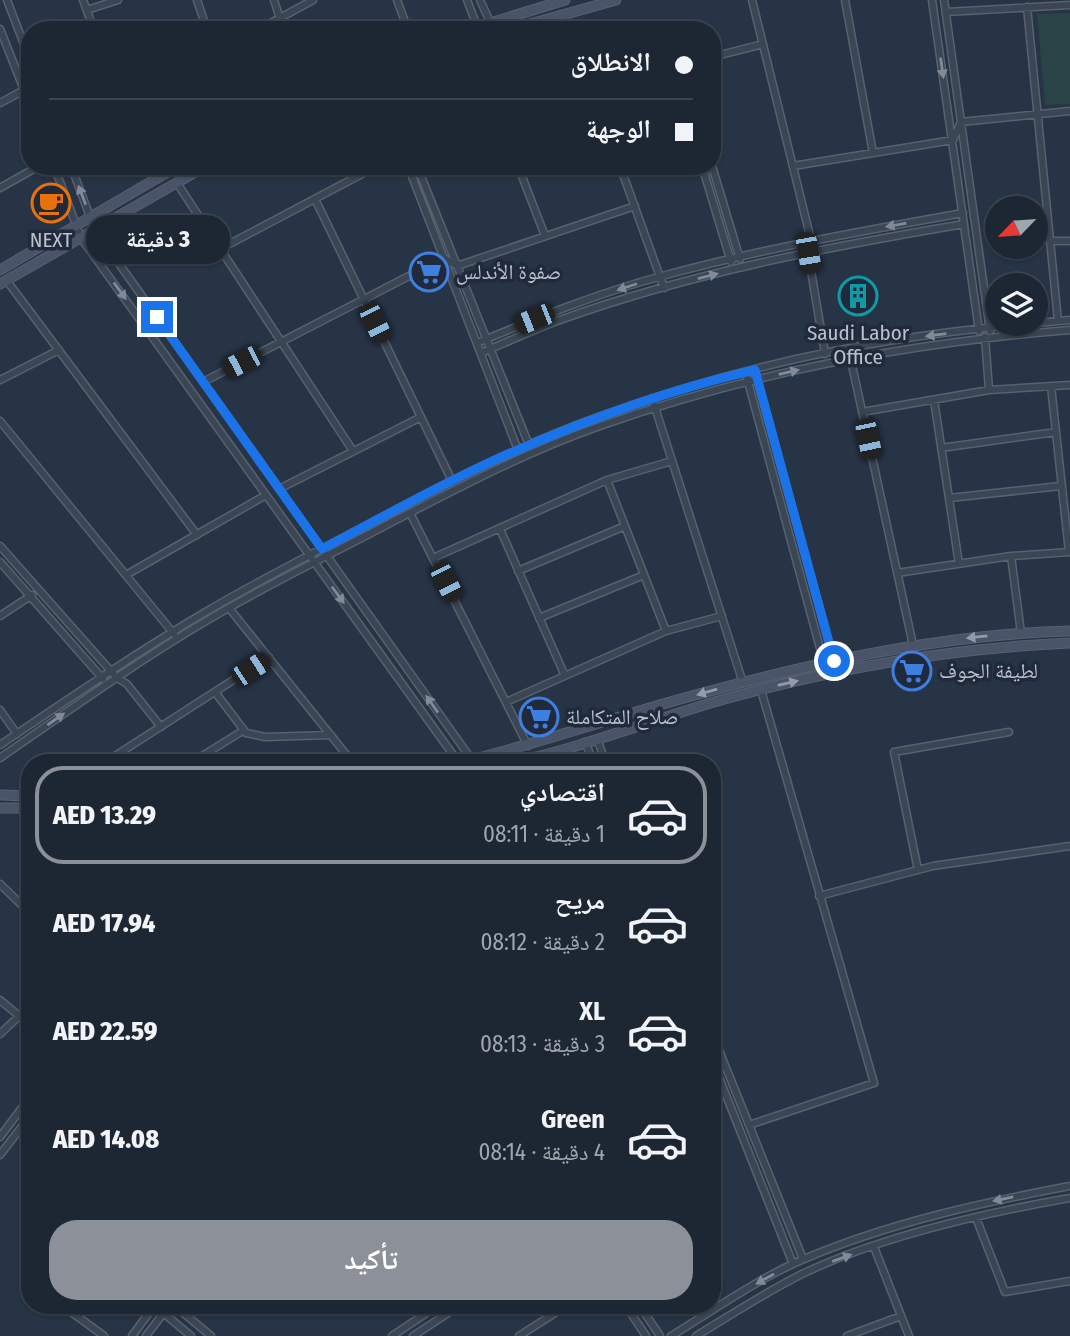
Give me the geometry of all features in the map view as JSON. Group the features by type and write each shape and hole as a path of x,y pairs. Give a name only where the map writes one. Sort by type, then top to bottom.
{"street":[{"path":"7,0 21,37"},
{"path":"83,0 91,21"},
{"path":"87,10 118,0"},
{"path":"197,0 204,21"},
{"path":"274,0 280,19"},
{"path":"276,21 313,0"},
{"path":"397,0 405,21"},
{"path":"467,0 471,21"},
{"path":"480,0 490,21"},
{"path":"493,21 565,0"},
{"path":"540,21 616,0"},
{"path":"752,0 810,240"},
{"path":"845,0 873,153"},
{"path":"932,0 979,329 985,337 989,390"},
{"path":"944,0 985,298"},
{"path":"946,12 1070,5"},
{"path":"1027,7 1058,321"},
{"path":"565,14 567,21"},
{"path":"0,29 21,82"},
{"path":"721,55 763,44"},
{"path":"0,103 21,91"},
{"path":"961,121 1070,111"},
{"path":"953,140 961,121"},
{"path":"793,166 953,140"},
{"path":"0,188 23,175"},
{"path":"57,175 82,238 453,754"},
{"path":"74,175 95,230 468,754"},
{"path":"0,270 163,175"},
{"path":"191,175 3,282 58,350 197,534"},
{"path":"220,249 360,175"},
{"path":"412,175 518,450"},
{"path":"422,175 529,445"},
{"path":"521,175 545,236"},
{"path":"623,175 664,288"},
{"path":"705,175 733,270"},
{"path":"715,175 742,268"},
{"path":"177,183 353,451"},
{"path":"315,199 452,481"},
{"path":"457,266 635,206"},
{"path":"477,343 558,310 660,276 810,240 963,213"},
{"path":"481,353 559,320 664,288 808,253 964,224"},
{"path":"1050,241 1070,241"},
{"path":"808,253 825,354"},
{"path":"444,258 457,266"},
{"path":"203,382 444,258"},
{"path":"1048,322 1070,320"},
{"path":"0,745 172,632 310,555 452,481 529,445 652,398 746,372 849,349 985,328"},
{"path":"0,758 107,684 229,608 488,473 597,427 655,407 748,381 850,358 985,337 1070,330"},
{"path":"849,349 913,645"},
{"path":"0,380 58,350"},
{"path":"755,370 829,662"},
{"path":"746,372 829,662"},
{"path":"862,412 989,390 1070,385"},
{"path":"897,573 1011,556 1069,552 1051,386"},
{"path":"652,398 743,683"},
{"path":"934,400 959,564"},
{"path":"279,489 421,417"},
{"path":"0,421 178,638"},
{"path":"942,448 1056,432"},
{"path":"433,558 607,480 672,461"},
{"path":"607,480 666,631"},
{"path":"949,498 1061,486"},
{"path":"126,575 266,495"},
{"path":"410,513 528,746"},
{"path":"518,571 625,526"},
{"path":"500,528 565,676"},
{"path":"0,546 117,678 127,684 161,727"},
{"path":"1011,556 1021,633"},
{"path":"0,562 107,684"},
{"path":"539,618 644,575"},
{"path":"0,616 39,590"},
{"path":"229,608 346,754"},
{"path":"506,702 666,631 722,616"},
{"path":"496,754 743,683 829,662 950,639 1070,631"},
{"path":"543,754 761,690 838,672 950,653 1070,643"},
{"path":"118,754 269,657"},
{"path":"749,1125 874,1083 761,690"},
{"path":"215,692 246,733 265,737 331,735"},
{"path":"0,710 17,734"},
{"path":"205,754 244,730"},
{"path":"918,870 894,752 1009,732"},
{"path":"596,738 602,754"},
{"path":"585,742 590,754"},
{"path":"0,795 21,796"},
{"path":"0,808 21,808"},
{"path":"820,896 918,870 1070,846"},
{"path":"0,884 20,903"},
{"path":"0,1000 19,1016 0,1034"},
{"path":"721,1056 803,1259"},
{"path":"721,1083 793,1264"},
{"path":"0,1138 21,1109"},
{"path":"0,1155 21,1128"},
{"path":"721,1306 803,1259 879,1231 934,1215 1070,1186"},
{"path":"696,1336 804,1274 874,1247 976,1218 1070,1198"},
{"path":"976,1218 1005,1292 1070,1281"},
{"path":"874,1247 909,1336"},
{"path":"132,1336 149,1314"},
{"path":"146,1336 162,1314"},
{"path":"166,1314 191,1336"},
{"path":"185,1314 211,1336"},
{"path":"393,1336 425,1314"},
{"path":"413,1336 447,1314"},
{"path":"520,1336 554,1314"},
{"path":"631,1314 646,1336"},
{"path":"645,1314 660,1336"},
{"path":"671,1336 708,1314"},
{"path":"75,1315 104,1336"},
{"path":"847,1336 901,1315"}],"green space":[{"path":"1070,13 1070,104 1045,105 1037,14"}],"place":[{"name":"NEXT","path":"51,203"},
{"name":"صفوة الأندلس","path":"429,272"},
{"name":"Saudi Labor Office","path":"858,296"},
{"name":"لطيفة الجوف","path":"912,671"},
{"name":"صلاح المتكاملة","path":"539,717"}],"route":[{"path":"157,317 322,549 486,464 542,439 652,398 755,370 834,661"}]}
